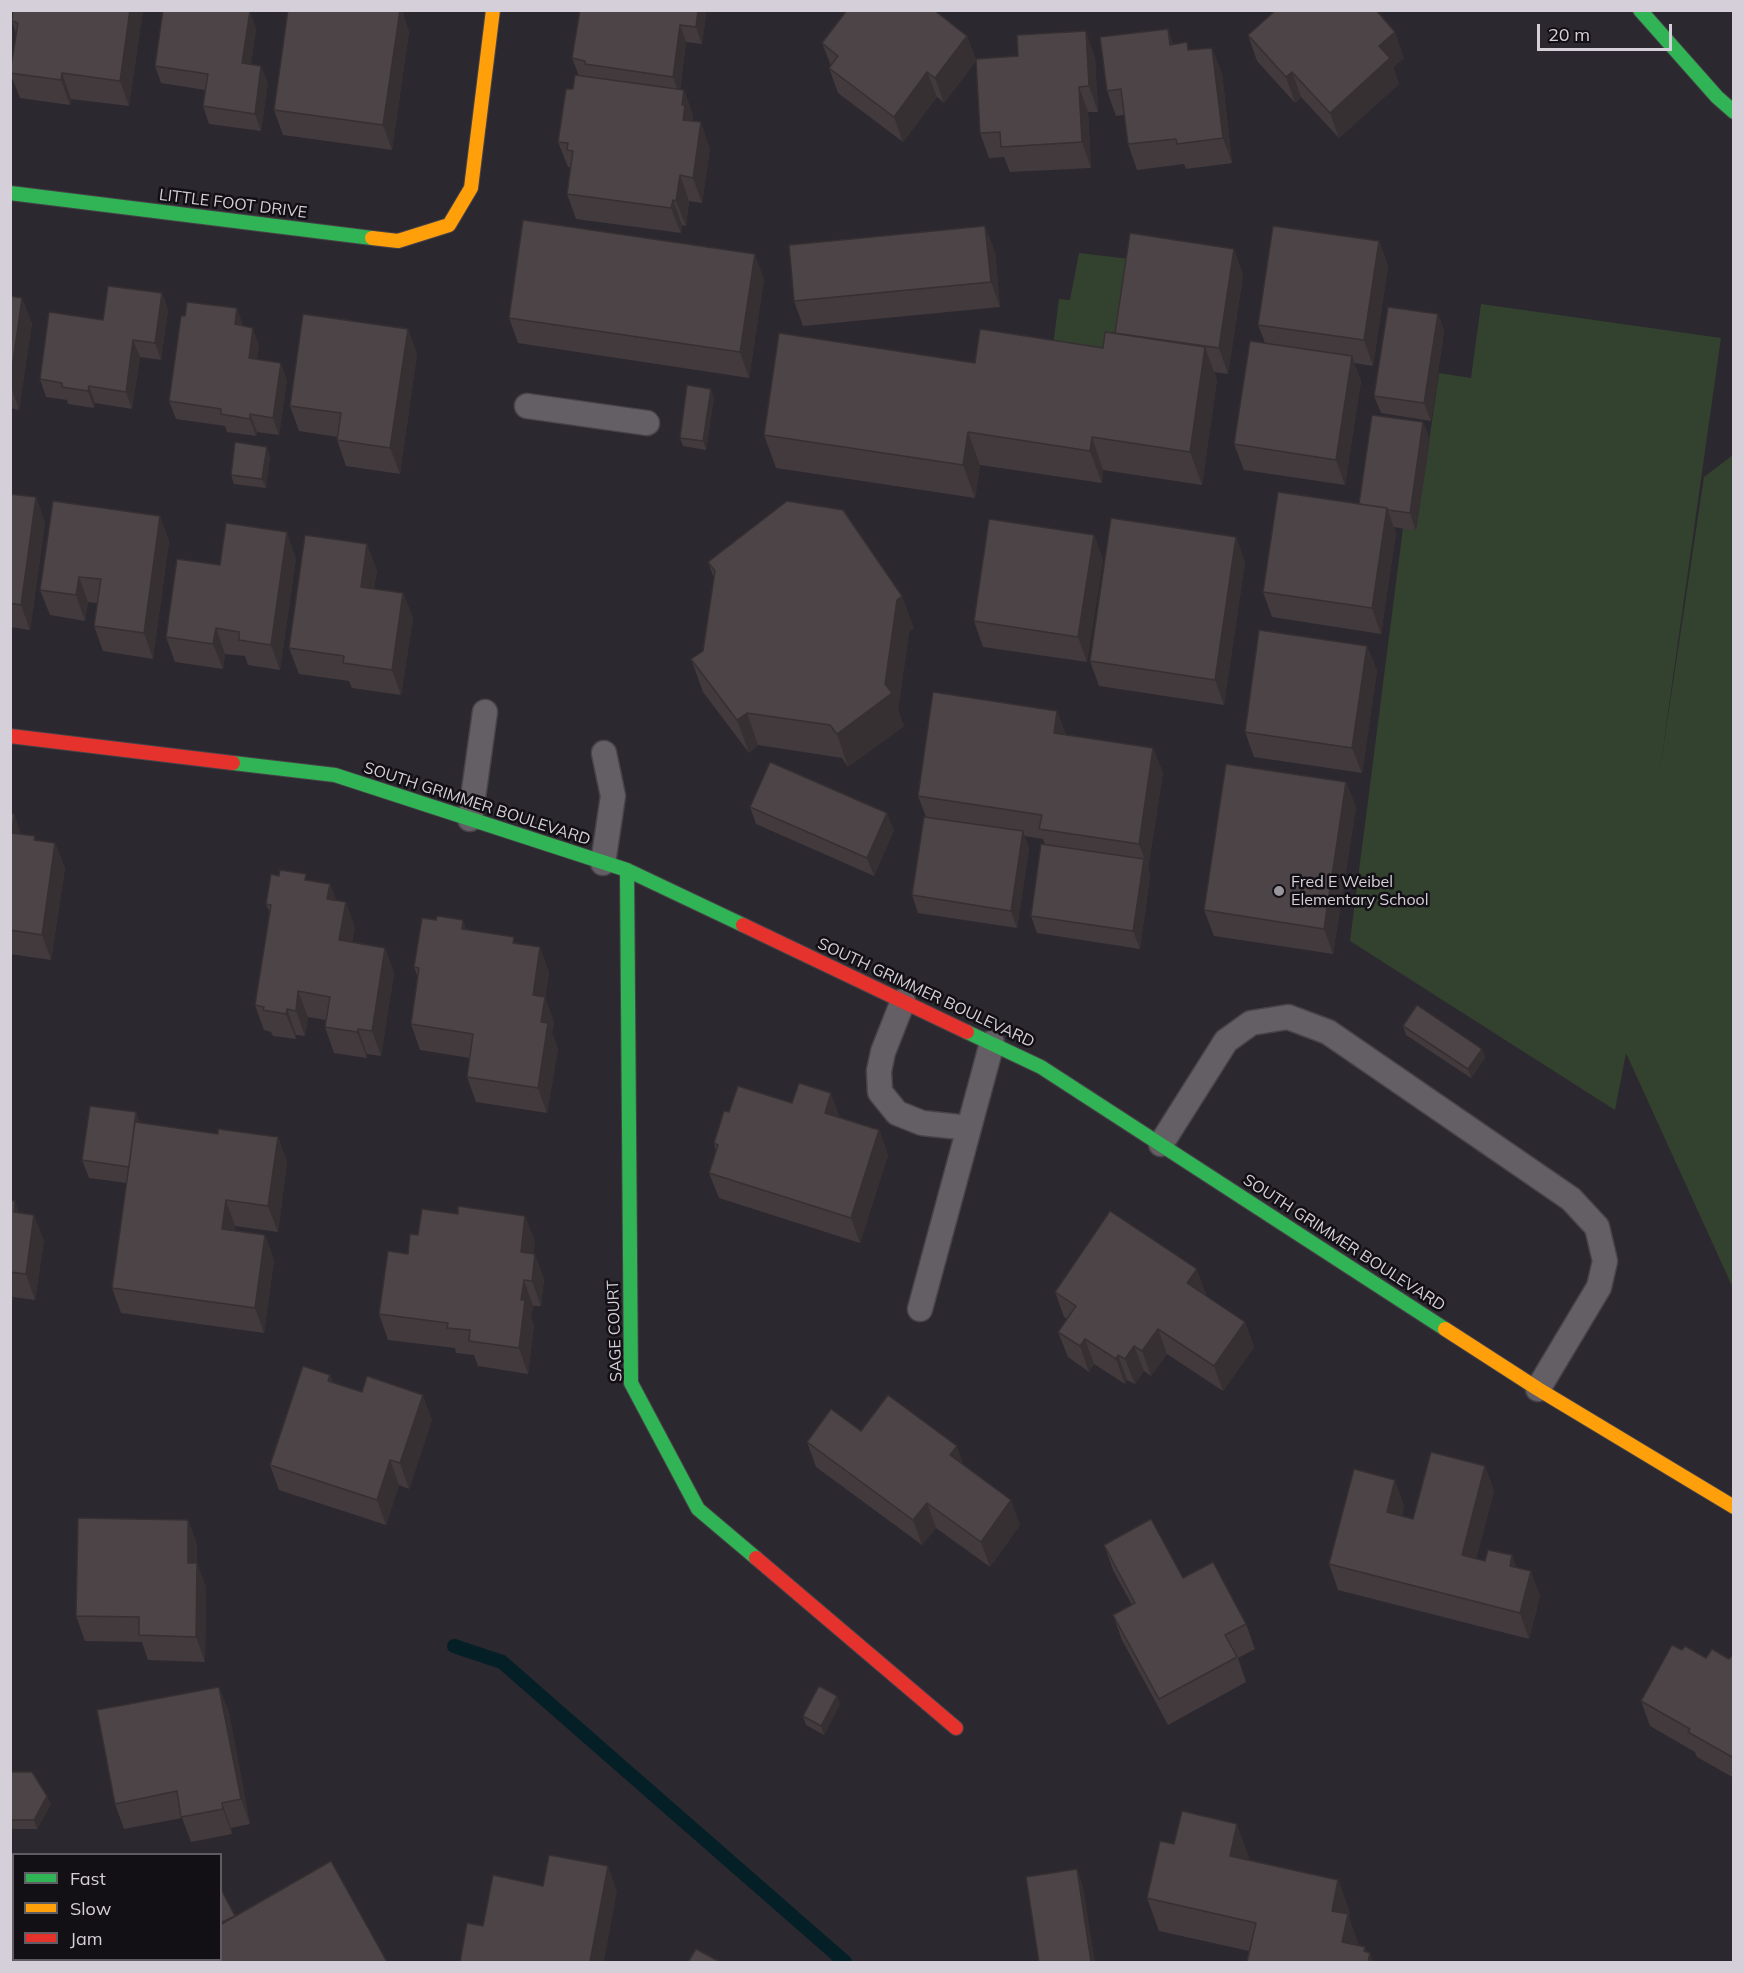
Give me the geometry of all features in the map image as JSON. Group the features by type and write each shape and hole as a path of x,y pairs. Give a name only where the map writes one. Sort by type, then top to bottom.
{"street":[{"name":"LITTLE FOOT DRIVE","path":"10,193 398,241 449,225 471,188 493,10"},
{"path":"1640,10 1717,97 1734,112"},
{"name":"SOUTH GRIMMER BOULEVARD","path":"10,736 335,776 627,870 1041,1066 1538,1389 1734,1507"},
{"name":"SAGE COURT","path":"627,870 631,1383 698,1509 956,1728"}],"lane":[{"path":"527,406 647,423"},
{"path":"470,819 485,712"},
{"path":"603,862 613,796 604,753"},
{"path":"903,1001 883,1052 879,1071 880,1092 897,1113 922,1123 969,1128"},
{"path":"1161,1144 1226,1041 1251,1023 1288,1017 1328,1032 1571,1199 1597,1227 1605,1261 1599,1287 1538,1389"},
{"path":"920,1309 992,1043"}],"green space":[{"path":"1079,253 1130,259 1124,358 1050,370 1059,299 1070,300"},
{"path":"1481,304 1721,338 1659,776 1704,477 1733,455 1733,1288 1626,1053 1615,1110 1350,941 1403,528 1416,530 1439,373 1471,378"}],"building":[{"path":"13,10 130,10 120,81 62,73 61,80 10,73 18,23 12,21"},
{"path":"163,10 250,11 242,63 261,66 255,114 203,106 208,74 155,66"},
{"path":"288,10 400,10 383,125 274,110"},
{"path":"580,10 698,10 696,27 680,25 673,77 585,64 585,61 572,58"},
{"path":"847,10 934,10 967,36 935,78 927,72 894,117 829,68 838,56 822,43"},
{"path":"1276,10 1376,10 1395,32 1379,46 1390,58 1330,113 1292,72 1286,77 1248,35"},
{"path":"1168,29 1170,45 1187,42 1188,50 1212,48 1223,138 1177,144 1176,139 1128,144 1121,89 1107,91 1100,37"},
{"path":"1086,31 1089,86 1079,87 1082,142 1001,147 1000,132 980,133 976,59 1018,56 1017,35"},
{"path":"575,75 684,90 683,120 701,122 693,178 680,175 676,201 673,200 671,208 567,194 573,151 567,150 568,143 558,142 566,89 573,89"},
{"path":"523,220 755,254 740,352 509,318"},
{"path":"985,226 991,282 794,301 789,245"},
{"path":"1273,226 1379,241 1364,340 1258,325"},
{"path":"1130,233 1234,249 1219,348 1115,333"},
{"path":"108,286 162,293 155,343 133,340 126,392 89,386 88,391 62,387 62,383 40,379 49,312 103,320"},
{"path":"10,296 22,298 10,383"},
{"path":"187,302 237,308 235,324 253,328 249,358 281,363 273,418 250,414 250,419 221,414 221,409 169,401 181,316 185,316"},
{"path":"1388,307 1438,314 1424,403 1374,396"},
{"path":"303,314 408,329 390,448 337,440 341,413 290,406"},
{"path":"980,329 1103,348 1105,332 1205,347 1190,452 1092,437 1090,451 968,432 963,465 764,435 779,333 975,363"},
{"path":"1250,341 1352,356 1336,460 1234,444"},
{"path":"687,385 711,389 703,441 680,438"},
{"path":"1372,415 1423,422 1410,513 1359,504"},
{"path":"235,442 267,447 262,479 231,475"},
{"path":"1278,492 1387,508 1372,608 1263,592"},
{"path":"10,494 36,497 21,605 10,603"},
{"path":"53,501 160,516 144,633 94,626 101,579 79,577 76,595 40,590"},
{"path":"787,501 843,510 902,596 897,600 885,684 892,693 837,734 830,725 747,713 737,720 691,659 703,651 715,571 708,562"},
{"path":"1111,518 1236,537 1215,680 1090,661"},
{"path":"989,519 1094,535 1078,637 974,621"},
{"path":"226,523 287,532 271,645 239,640 239,632 216,628 213,644 166,637 177,559 220,565"},
{"path":"305,535 367,544 361,587 403,593 392,670 343,663 344,656 289,648"},
{"path":"1259,630 1367,646 1352,748 1245,732"},
{"path":"933,692 1057,711 1054,733 1153,748 1139,844 1039,829 1042,815 918,796"},
{"path":"770,762 887,813 867,858 750,807"},
{"path":"1226,764 1346,782 1324,929 1204,910"},
{"path":"10,814 14,814 12,833 35,836 34,840 55,843 42,935 10,930"},
{"path":"924,817 1023,831 1011,911 912,895"},
{"path":"1041,844 1144,859 1133,931 1031,916"},
{"path":"280,870 306,874 305,880 330,884 327,899 346,902 339,940 385,948 372,1031 358,1029 357,1032 325,1027 330,997 298,991 296,1011 287,1009 286,1014 263,1010 264,1007 255,1005 271,905 266,904 271,874 279,876"},
{"path":"437,916 463,920 462,929 514,937 513,943 540,947 533,995 545,997 541,1022 548,1023 538,1088 467,1077 473,1034 411,1024 419,968 414,967 422,918 436,920"},
{"path":"1417,1005 1482,1049 1468,1069 1403,1026"},
{"path":"799,1083 831,1093 825,1113 879,1130 851,1218 709,1173 718,1145 714,1143 724,1111 729,1112 738,1086 792,1103"},
{"path":"90,1106 136,1112 129,1167 82,1160"},
{"path":"135,1122 218,1134 218,1129 278,1137 268,1206 226,1200 222,1229 265,1235 255,1308 112,1288"},
{"path":"10,1201 15,1201 14,1212 34,1215 26,1274 10,1272"},
{"path":"458,1206 525,1216 521,1252 535,1254 532,1281 524,1280 521,1300 525,1300 519,1348 469,1341 470,1330 447,1328 448,1323 379,1314 388,1251 408,1254 410,1234 418,1235 422,1209 458,1214"},
{"path":"1110,1211 1197,1269 1187,1283 1245,1322 1214,1366 1158,1329 1142,1351 1134,1346 1125,1359 1118,1355 1116,1359 1085,1339 1080,1346 1058,1332 1076,1306 1055,1292"},
{"path":"303,1366 330,1375 328,1381 362,1392 367,1376 423,1395 400,1463 390,1460 377,1500 270,1465"},
{"path":"888,1395 957,1446 950,1455 1011,1500 981,1542 927,1503 913,1520 807,1442 831,1409 861,1431"},
{"path":"1431,1452 1485,1466 1462,1555 1485,1561 1488,1550 1512,1555 1510,1566 1531,1571 1520,1613 1329,1564 1354,1469 1395,1480 1387,1512 1413,1519"},
{"path":"78,1518 188,1520 188,1563 197,1563 196,1637 139,1635 139,1617 76,1616"},
{"path":"1151,1519 1183,1578 1213,1562 1246,1624 1225,1635 1237,1657 1159,1699 1113,1615 1135,1603 1104,1545"},
{"path":"1672,1645 1682,1650 1685,1646 1706,1658 1712,1649 1729,1659 1734,1654 1734,1758 1688,1732 1690,1729 1641,1701"},
{"path":"819,1686 837,1696 821,1726 803,1716"},
{"path":"219,1687 241,1799 222,1803 223,1809 181,1817 177,1791 115,1804 97,1710"},
{"path":"10,1772 32,1772 47,1796 34,1820 10,1820"},
{"path":"1182,1811 1237,1824 1230,1856 1338,1880 1332,1911 1348,1914 1342,1942 1365,1947 1364,1951 1370,1953 1368,1962 1247,1962 1256,1923 1147,1898 1160,1841 1174,1844"},
{"path":"549,1855 608,1866 590,1962 460,1962 467,1923 483,1926 493,1875 543,1886"},
{"path":"331,1861 387,1962 191,1962 222,1961 222,1924"},
{"path":"1077,1869 1091,1962 1039,1962 1026,1877"},
{"path":"222,1891 235,1916 222,1922"},
{"path":"696,1949 720,1962 688,1962"}],"waterway":[{"path":"454,1646 502,1662 845,1962"}],"traffic: fast":[{"path":"1640,10 1717,97 1734,112"},
{"path":"10,193 372,238"},
{"path":"233,763 335,775 627,870 743,925"},
{"path":"627,870 631,1383 698,1509 756,1558"},
{"path":"967,1032 1041,1067 1445,1329"}],"traffic: slow":[{"path":"372,238 398,241 449,225 471,188 493,10"},
{"path":"1445,1329 1538,1389 1734,1507"}],"traffic: jam":[{"path":"10,736 233,763"},
{"path":"743,925 967,1032"},
{"path":"756,1558 956,1728"}],"place":[{"name":"Fred E Weibel Elementary School","path":"1279,891"}]}
